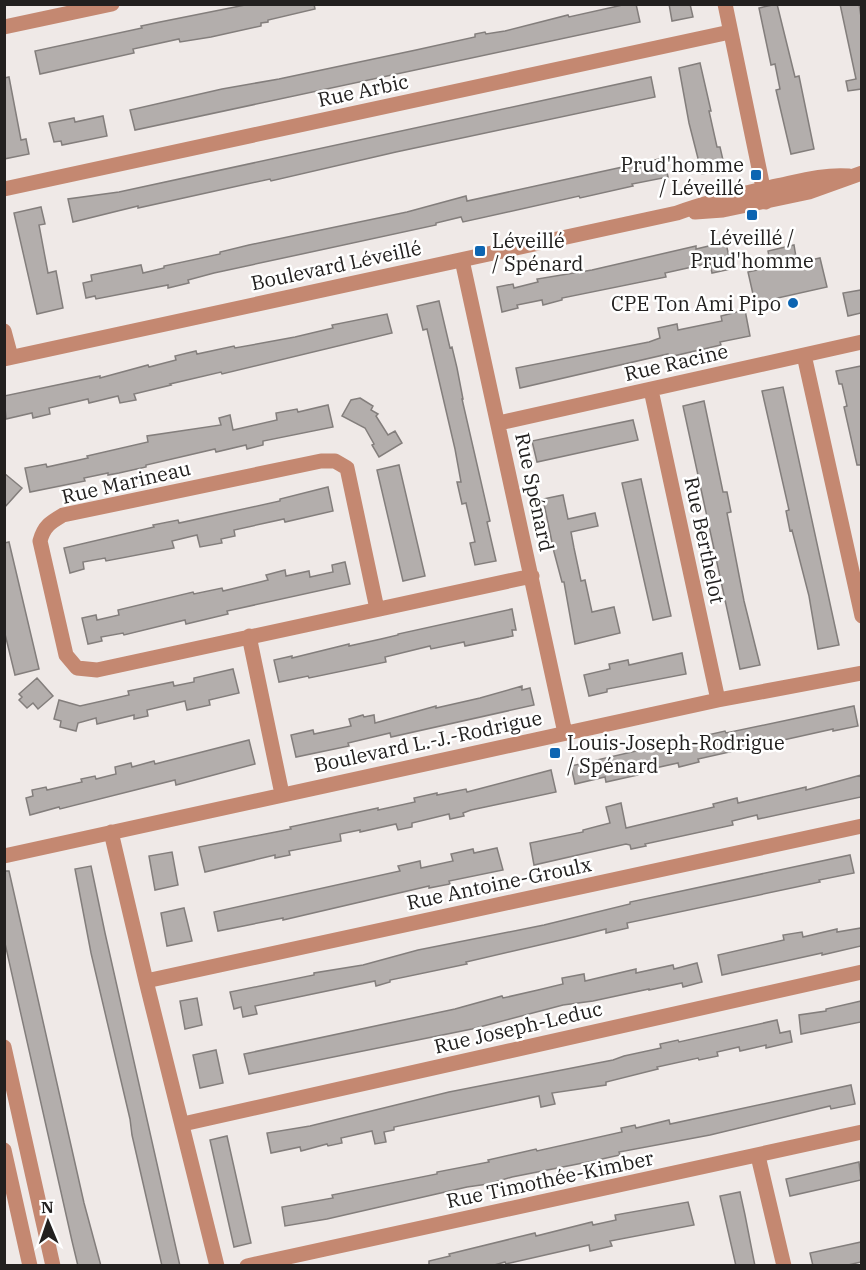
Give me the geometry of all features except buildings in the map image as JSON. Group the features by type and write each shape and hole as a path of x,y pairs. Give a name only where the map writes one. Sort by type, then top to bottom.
{"street":[{"path":"4,27 112,4"},
{"path":"724,4 765,195"},
{"name":"Rue Arbic","path":"4,189 730,32"},
{"name":"Boulevard Léveillé","path":"8,358 677,213 711,201 765,195 822,176 855,175"},
{"name":"Rue Spénard","path":"462,260 565,733"},
{"path":"4,331 8,358"},
{"name":"Rue Racine","path":"499,423 861,342"},
{"path":"804,355 861,615"},
{"name":"Rue Berthelot","path":"651,390 718,700"},
{"name":"Rue Marineau","path":"377,609 347,468 335,461 321,461 63,515 43,529 40,541 66,655 76,668 97,670 532,576"},
{"path":"249,636 282,794"},
{"name":"Boulevard L.-J.-Rodrigue","path":"4,856 718,700 861,673"},
{"name":"Rue Antoine-Groulx","path":"146,981 861,826"},
{"path":"111,832 217,1266"},
{"name":"Rue Joseph-Leduc","path":"183,1124 861,972"},
{"path":"4,1047 53,1266"},
{"name":"Rue Timothée-Kimber","path":"247,1266 861,1132"},
{"path":"4,1150 30,1266"},
{"path":"758,1156 784,1266"}],"place":[{"name":"Prud'homme / Léveillé","path":"756,175"},
{"name":"Léveillé / Prud'homme","path":"752,215"},
{"name":"Léveillé / Spénard","path":"480,251"},
{"name":"CPE Ton Ami Pipo","path":"793,303"},
{"name":"Louis-Joseph-Rodrigue / Spénard","path":"555,753"}]}
